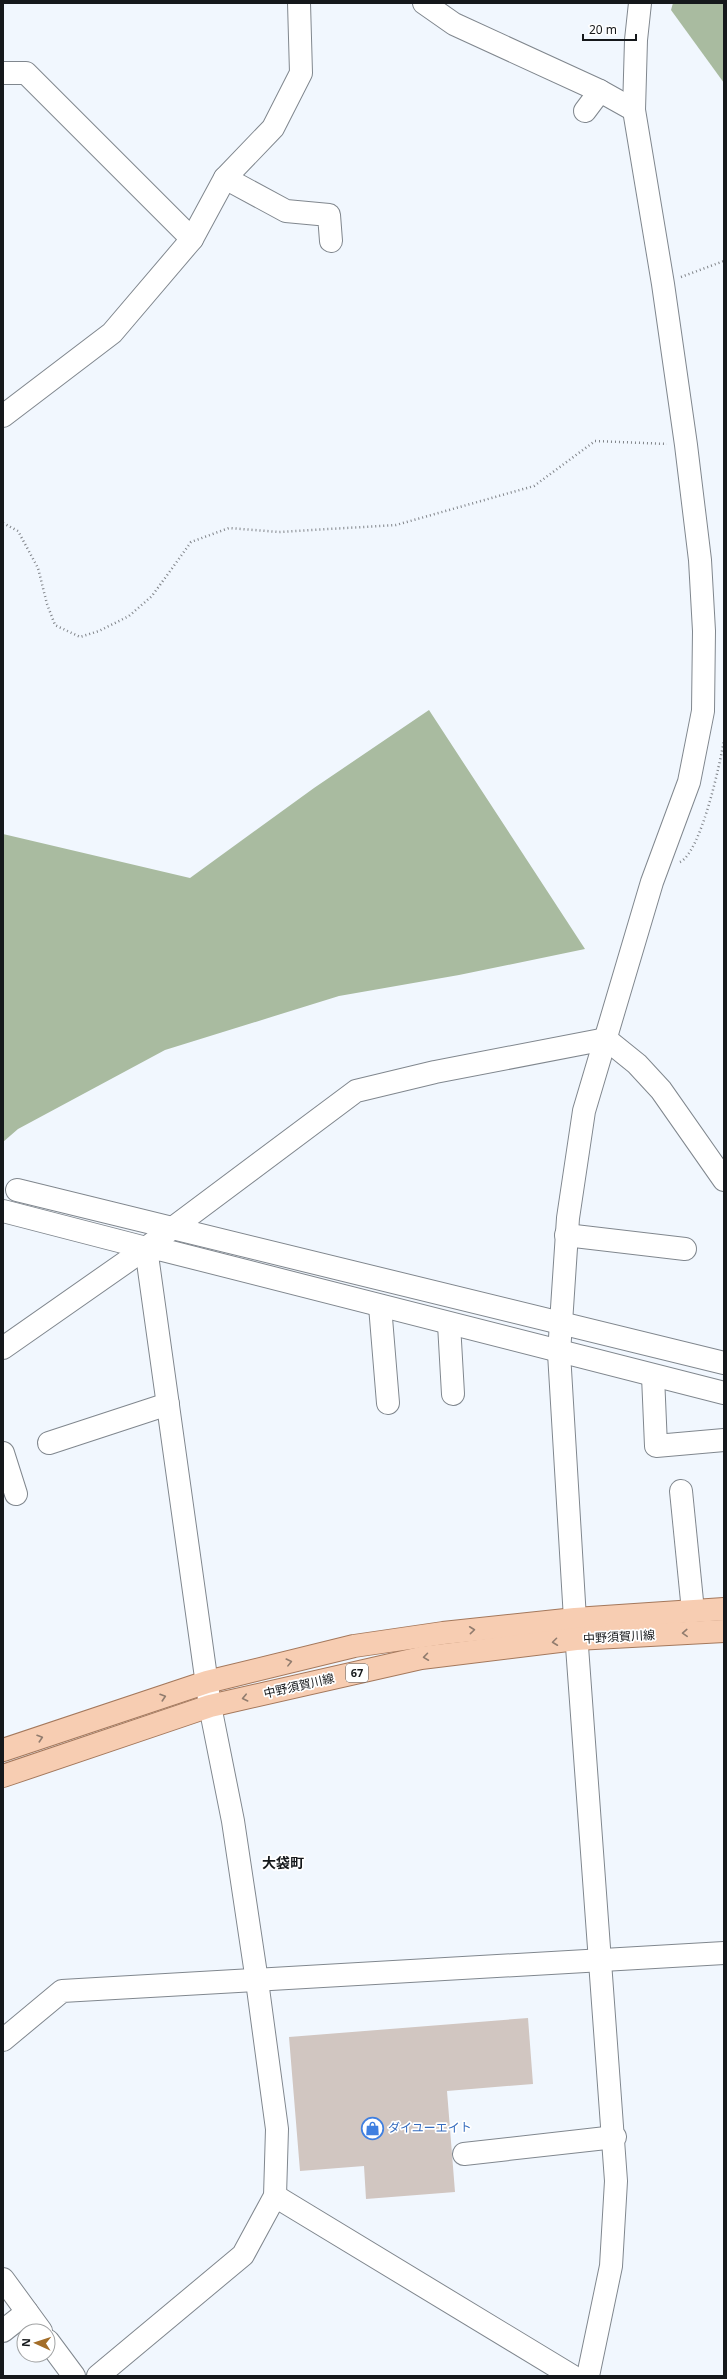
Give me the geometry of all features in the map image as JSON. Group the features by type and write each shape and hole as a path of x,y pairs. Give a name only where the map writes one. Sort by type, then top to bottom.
{"main road":[{"name":"中野須賀川線","path":"3,1776 210,1706 421,1658 576,1629 693,1611 724,1609"},
{"name":"中野須賀川線","path":"3,1750 207,1682 354,1646 443,1633 576,1629 724,1631"}],"street":[{"path":"3,416 112,333 192,238 225,178 273,128 300,73 299,3"},
{"path":"424,3 454,24 600,91 634,110"},
{"path":"588,2376 611,2266 616,2182 615,2137 600,1962 576,1629 559,1352 566,1235 584,1111 652,882 689,782 703,711 703,607 700,560 686,445 663,284 634,110 636,40 640,3"},
{"path":"3,73 26,73 192,238"},
{"path":"585,111 600,91"},
{"path":"225,178 286,211 329,215 332,241"},
{"path":"3,1348 175,1227 356,1091 435,1072 606,1039 637,1064 661,1090 724,1180"},
{"path":"17,1190 175,1227 724,1362"},
{"path":"3,1211 146,1248 164,1250 724,1393"},
{"path":"566,1235 686,1249"},
{"path":"98,2376 243,2255 275,2196 277,2129 257,1981 233,1821 210,1706 146,1248"},
{"path":"380,1306 388,1403"},
{"path":"449,1324 453,1394"},
{"path":"653,1376 656,1446 724,1440"},
{"path":"49,1443 168,1404"},
{"path":"3,1453 16,1494"},
{"path":"681,1491 693,1611"},
{"path":"3,2040 62,1991 257,1981 349,1973 600,1962 724,1953"},
{"path":"464,2154 615,2137"},
{"path":"275,2196 572,2376"},
{"path":"3,2279 35,2323"},
{"path":"3,2331 27,2312"},
{"path":"56,2352 74,2376"}],"path":[{"path":"663,284 724,261"},
{"path":"3,522 18,531 38,568 47,604 55,625 80,637 99,631 130,616 152,596 191,542 229,528 278,532 396,525 534,486 595,441 686,445"}],"green space":[{"path":"673,3 724,3 724,83 671,10"},
{"path":"429,710 585,949 459,975 339,996 165,1050 18,1129 3,1142 3,834 190,878 314,788"}],"building":[{"name":"ダイユーエイト","path":"528,2018 533,2084 447,2091 455,2192 366,2199 364,2166 300,2171 289,2037"}],"place":[{"name":"ダイユーエイト","path":"373,2128"}],"district":[{"name":"大袋町","path":"283,1863"}]}
